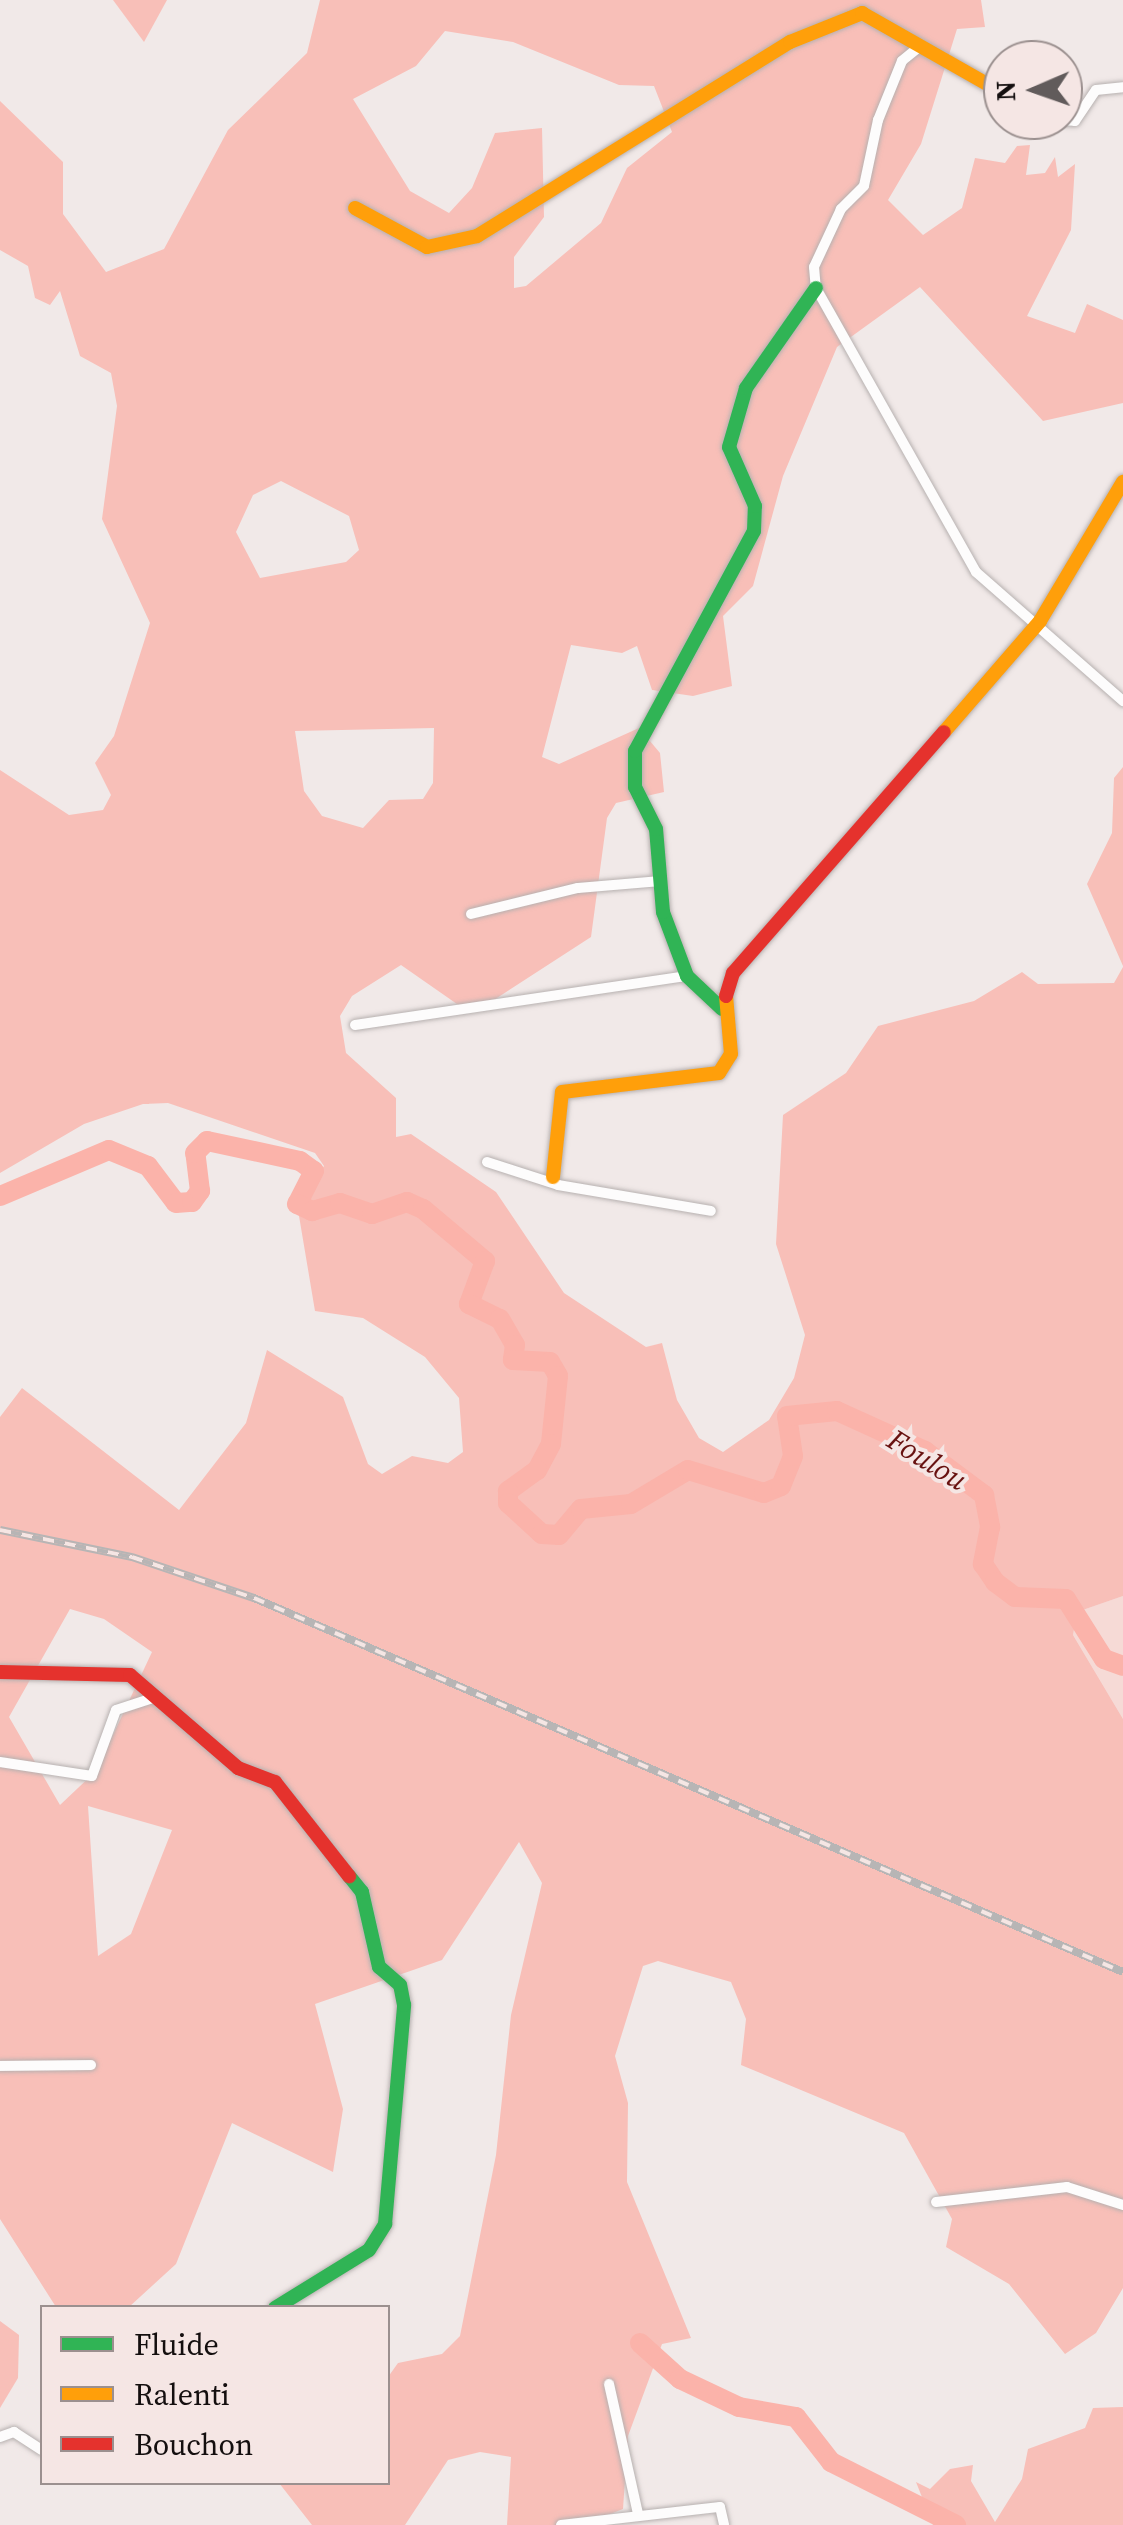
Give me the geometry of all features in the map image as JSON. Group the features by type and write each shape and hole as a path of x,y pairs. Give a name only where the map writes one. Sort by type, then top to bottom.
{"street":[{"path":"355,208 428,247 478,236 836,19 882,19 919,47 983,82"},
{"path":"919,47 902,62 878,120 864,186 842,209 814,268 816,288 976,572 1040,620 1123,702"},
{"path":"1083,109 1096,90 1123,87"},
{"path":"722,1009 686,976 661,882 656,830 635,787 635,751 754,532 755,506 728,447 746,388 816,288"},
{"path":"554,1177 562,1092 719,1072 731,1054 722,1009 733,973 816,870 1040,620 1123,482"},
{"path":"471,914 578,888 661,882"},
{"path":"355,1026 686,976"},
{"path":"486,1162 711,1212"},
{"path":"0,1672 130,1675 238,1768 275,1782 362,1892 380,1967 400,1985 385,2224 369,2250 280,2305"},
{"path":"0,1762 92,1776 116,1710 156,1698"},
{"path":"0,2066 91,2065"},
{"path":"936,2202 1067,2187 1123,2205"},
{"path":"608,2384 638,2514"},
{"path":"0,2437 14,2432 40,2449"},
{"path":"561,2525 720,2507 724,2525"}],"shaded area":[{"path":"113,0 167,0 144,42"},
{"path":"320,0 981,0 985,27 957,29 921,144 888,200 923,235 962,208 975,158 1005,163 1017,146 1030,145 1026,175 1045,173 1055,157 1058,177 1075,164 1071,230 1027,316 1075,333 1087,304 1123,320 1123,403 1043,421 920,287 837,347 783,476 753,586 723,616 732,686 693,696 652,690 637,646 622,653 571,645 542,757 559,764 639,728 660,753 664,792 616,803 607,818 591,937 483,1007 467,1011 401,965 352,996 340,1016 346,1053 396,1098 396,1137 411,1134 496,1192 564,1293 646,1347 662,1343 677,1400 699,1438 723,1452 769,1420 794,1378 805,1335 776,1244 783,1115 846,1073 878,1026 974,1001 1022,972 1038,984 1114,983 1123,967 1123,1596 1077,1612 1073,1635 1123,1719 1123,2288 1096,2333 1065,2354 1009,2284 946,2247 952,2219 904,2133 741,2065 746,2019 731,1982 658,1961 643,1966 615,2056 628,2103 627,2182 691,2338 662,2344 628,2436 623,2509 582,2525 507,2525 511,2457 480,2452 448,2460 405,2525 312,2525 281,2485 390,2485 390,2374 398,2363 442,2354 460,2336 496,2155 511,2015 542,1883 519,1842 442,1960 315,2004 343,2109 333,2172 232,2123 176,2264 131,2305 55,2305 0,2219 0,1417 22,1388 179,1510 246,1423 267,1350 343,1397 368,1464 382,1474 412,1456 448,1463 463,1452 459,1398 425,1357 363,1318 315,1311 297,1204 324,1166 315,1153 168,1103 143,1104 84,1124 0,1173 0,770 69,815 103,810 111,795 95,763 114,736 150,623 102,519 117,406 111,373 80,356 60,291 50,305 35,298 28,266 0,250 0,101 63,162 63,214 106,272 164,249 228,130 307,53","holes":["445,31 513,42 619,85 654,86 672,132 627,168 601,223 526,286 514,288 514,257 544,217 542,128 495,133 472,188 449,213 410,191 353,99 416,66","281,481 349,516 359,550 346,562 260,578 236,532 253,495","434,728 433,783 423,799 389,800 363,828 322,816 304,791 295,731","70,1609 104,1619 152,1652 96,1771 60,1805 9,1717","88,1806 172,1830 131,1934 98,1956"]},
{"path":"1123,767 1123,966 1087,884 1112,833 1114,778"},
{"path":"1123,1596 1123,1719 1073,1635 1077,1612"},
{"path":"0,2321 19,2335 18,2378 0,2408"},
{"path":"1123,2407 1123,2525 933,2525 916,2482 930,2489 950,2469 973,2465 971,2481 995,2522 1022,2479 1028,2449 1085,2428 1093,2408"}],"waterway":[{"name":"Foulou","path":"0,1196 109,1150 148,1166 176,1203 192,1202 200,1191 195,1153 207,1141 300,1161 314,1171 297,1204 312,1211 340,1203 372,1214 407,1202 423,1209 485,1261 469,1304 500,1319 515,1345 513,1360 550,1362 558,1376 551,1444 537,1470 508,1491 508,1503 542,1534 559,1535 581,1509 631,1504 688,1470 764,1493 781,1486 793,1456 787,1416 837,1411 925,1451 984,1495 990,1527 983,1564 995,1582 1015,1597 1066,1599 1104,1659 1123,1666"},
{"path":"640,2343 680,2379 739,2407 796,2417 831,2462 956,2525"}],"railway":[{"path":"0,1530 132,1557 254,1598 1123,1972"}],"traffic: fast":[{"path":"722,1009 687,976 663,912 656,829 635,787 635,751 754,531 755,506 729,447 746,388 816,288"},
{"path":"280,2305 369,2250 385,2224 404,2005 400,1985 379,1967 362,1892 349,1876"}],"traffic: slow":[{"path":"355,208 427,247 477,236 790,42 862,13 983,82"},
{"path":"944,732 1040,621 1123,482"},
{"path":"553,1177 562,1092 719,1073 731,1054 726,996"}],"traffic: jam":[{"path":"726,996 733,973 944,732"},
{"path":"0,1672 130,1675 238,1768 275,1782 349,1876"}]}
